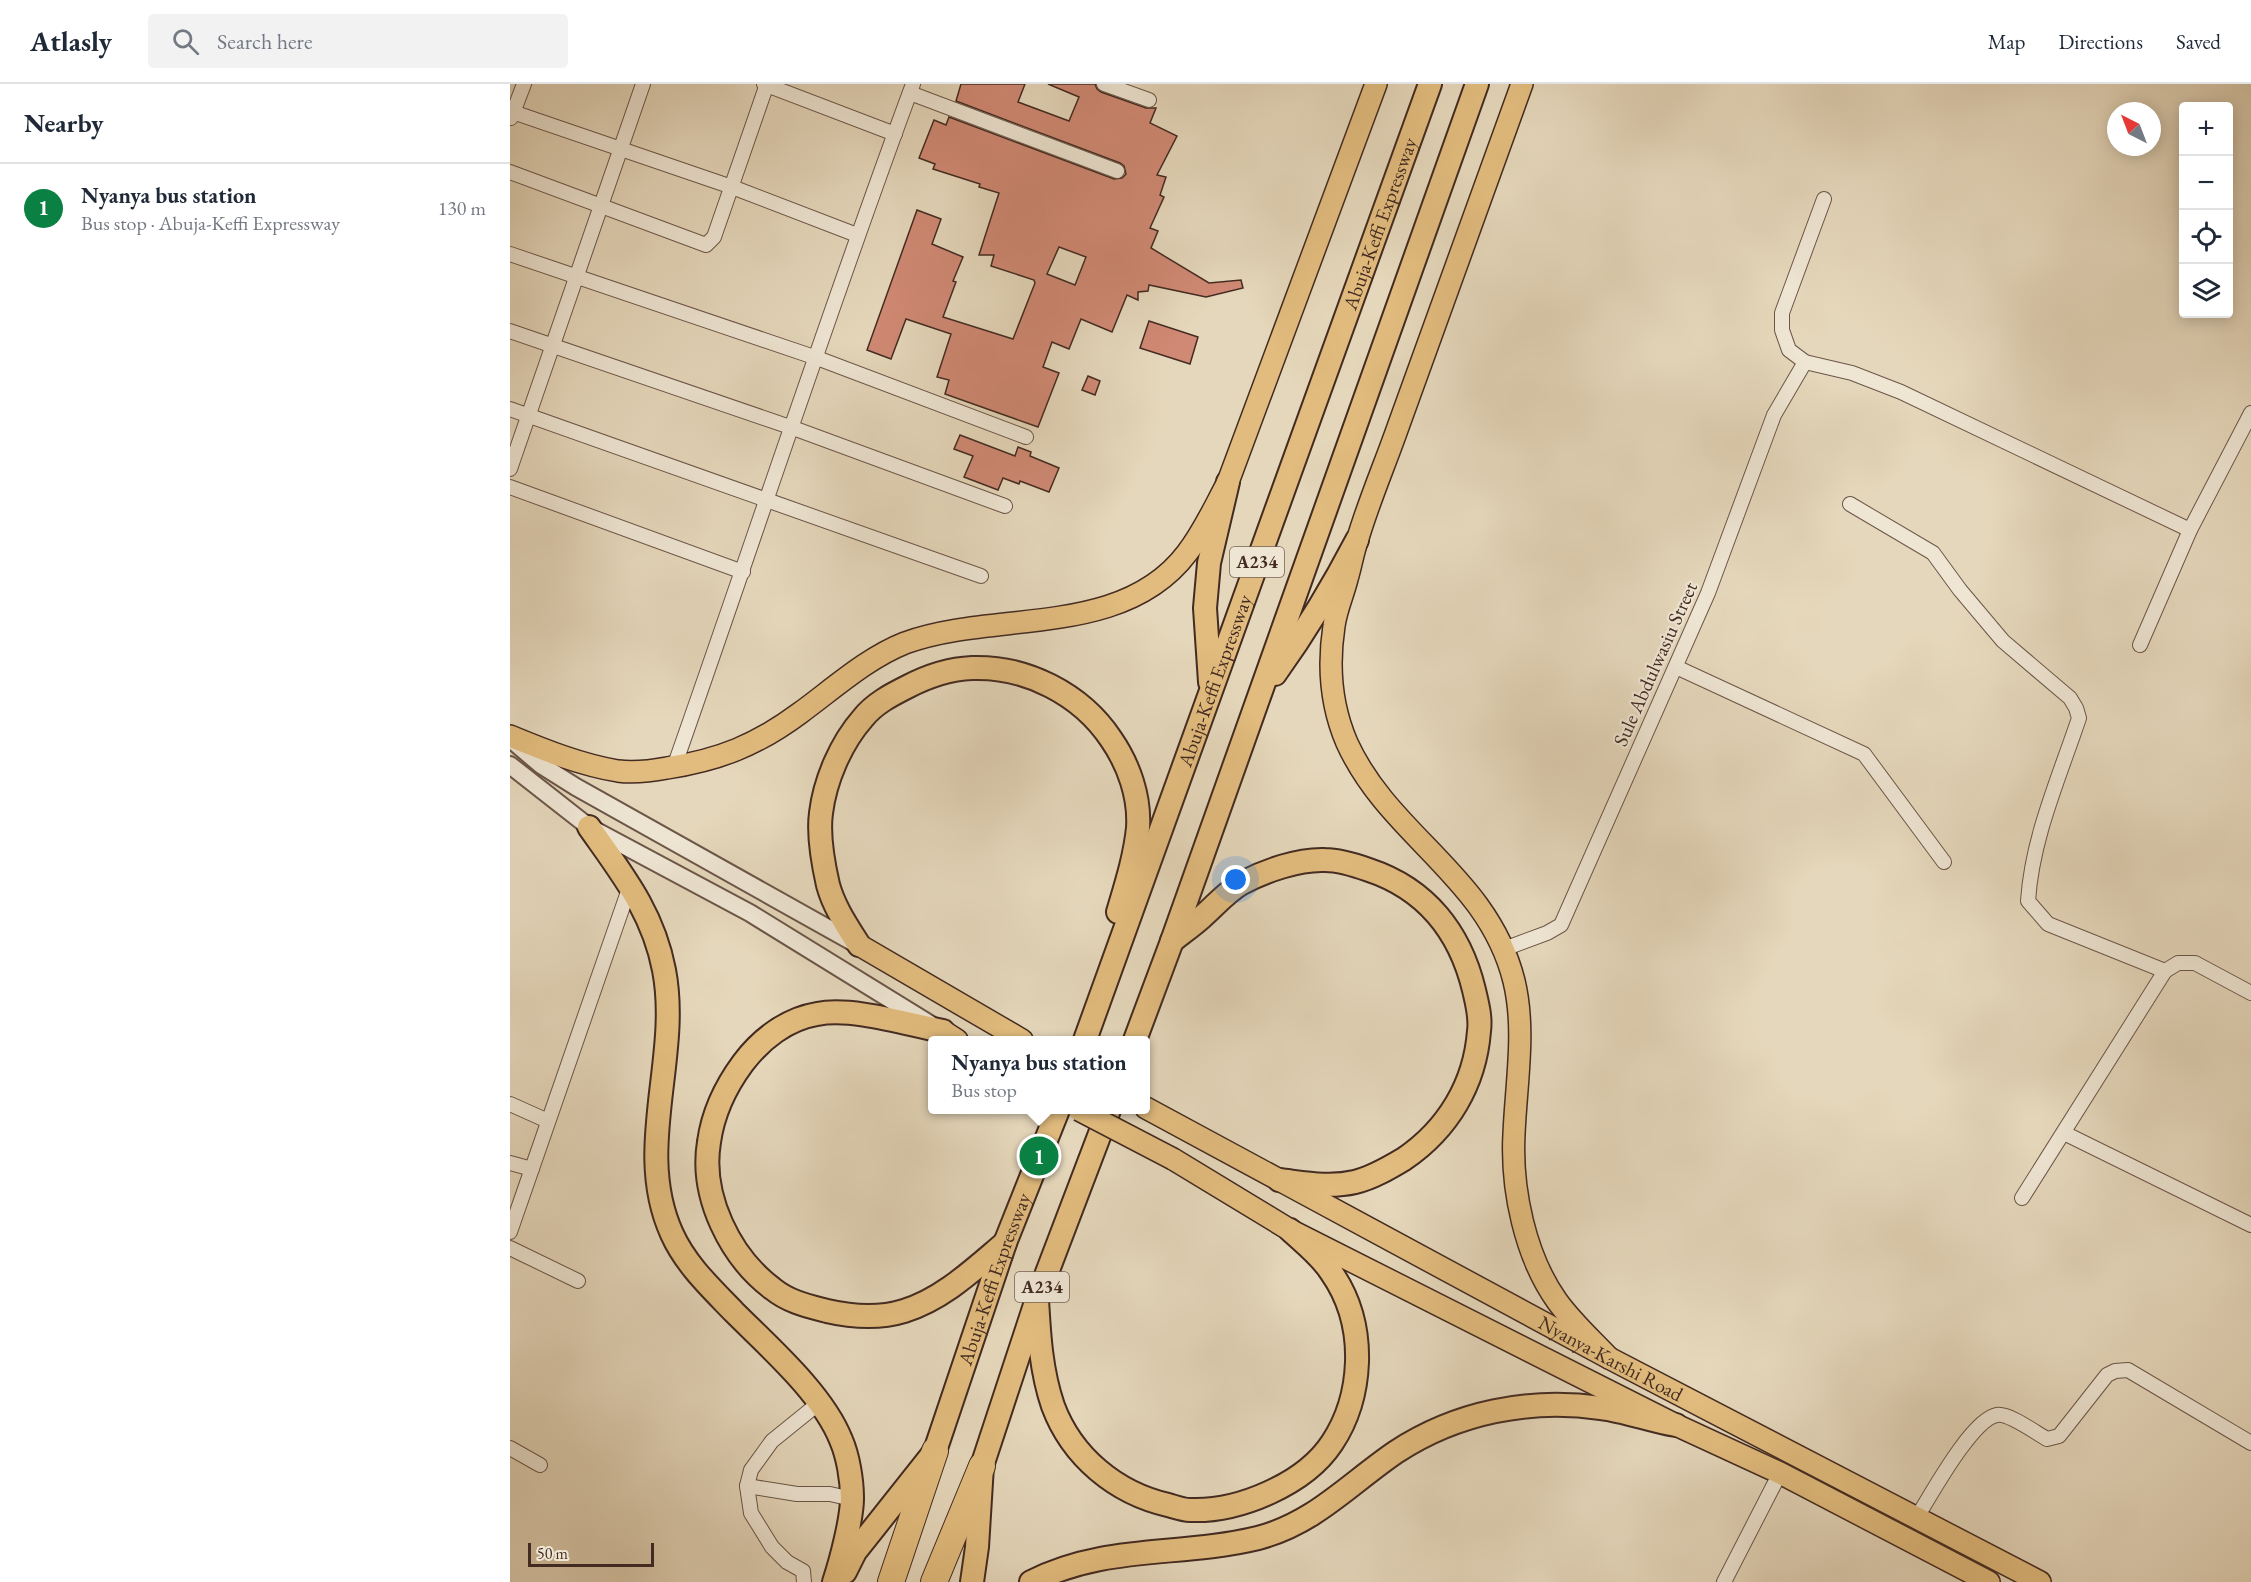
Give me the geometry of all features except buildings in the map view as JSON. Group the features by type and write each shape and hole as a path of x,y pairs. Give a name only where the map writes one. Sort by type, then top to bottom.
{"highway":[{"name":"Abuja-Keffi Expressway","path":"1087,1036 1431,84"},
{"name":"A234","path":"1137,1036 1478,84"},
{"path":"1210,693 1205,608 1209,563 1227,482"},
{"path":"1259,697 1334,585 1357,540"},
{"path":"859,945 828,886 823,858 821,813 834,765 847,738 864,717 888,696 941,673 971,668 1026,676 1051,685 1090,713 1105,729 1119,750 1133,786 1138,828 1134,854 1108,946 1098,1009"},
{"path":"589,827 642,905 664,970 668,1005 668,1042 656,1141 656,1175 662,1206 672,1234 688,1261 710,1287 780,1358 819,1403 842,1440 852,1499 834,1582"},
{"path":"1172,941 1242,883 1294,864 1324,860 1353,864 1408,888 1431,906 1461,950 1478,1008 1480,1029 1475,1060 1464,1093 1447,1120 1421,1147 1396,1164 1356,1182 1325,1186 1279,1180"},
{"path":"950,1036 859,1014 840,1012 816,1014 778,1029 750,1054 730,1081 716,1112 708,1142 708,1174 720,1223 744,1260 772,1289 808,1306 846,1315 877,1317 904,1311 958,1283 1005,1243"},
{"name":"Abuja-Keffi Expressway","path":"891,1582 1005,1243 1056,1114"},
{"name":"A234","path":"934,1582 982,1466 1038,1299 1107,1114"},
{"path":"1038,1299 1042,1366 1046,1382 1054,1408 1068,1435 1084,1457 1100,1474 1127,1491 1154,1502 1189,1510 1233,1507 1281,1487 1315,1462 1332,1445 1352,1399 1357,1376 1357,1346 1353,1316 1348,1301 1332,1272 1290,1230"},
{"path":"1031,1582 1081,1563 1123,1554 1219,1546 1258,1538 1289,1528 1337,1499 1396,1452 1428,1434 1485,1412 1520,1406 1556,1405 1602,1408 1676,1425"},
{"name":"Abuja-Keffi Expressway","path":"840,1582 855,1552 935,1451"},
{"path":"972,1582 977,1547 982,1466"}],"main road":[{"path":"510,737 592,765 620,771 649,771 701,763 727,755 788,722 879,656 910,641 939,632 1083,614 1131,597 1164,577 1187,554 1207,524 1227,482 1376,84"},
{"path":"1522,84 1357,540 1334,621 1330,664 1336,706 1346,740 1364,776 1391,811 1457,878 1488,918 1504,949 1515,985 1519,1025 1514,1136 1515,1179 1520,1213 1539,1267 1556,1299 1609,1358"},
{"path":"859,945 1014,1036"},
{"name":"Nyanya-Karshi Road","path":"1150,1110 1609,1358 2040,1582"},
{"name":"Nyanya-Karshi Road","path":"1088,1114 1173,1159 1290,1230 1676,1425 1780,1473 1989,1582"}],"street":[{"path":"524,84 511,115 620,148 732,187 857,236"},
{"path":"510,469 643,84"},
{"path":"510,172 706,245 714,237 766,84 895,134"},
{"path":"1104,84 1149,100"},
{"path":"674,767 817,358 857,236 911,89 1117,171"},
{"path":"1824,199 1782,313 1782,330 1789,350 1806,362 1852,373 1900,392 2190,530"},
{"path":"510,254 817,358 1026,437"},
{"path":"510,331 792,428 1005,506"},
{"name":"Sule Abdulwasiu Street","path":"1504,949 1547,933 1561,925 1708,593 1774,415 1806,362"},
{"path":"510,409 981,576"},
{"path":"2140,645 2190,530 2251,413"},
{"path":"510,487 742,572"},
{"path":"1850,504 1933,553 1960,590 2003,641 2070,698 2076,708 2079,718 2037,845 2029,879 2028,901 2048,924 2165,971"},
{"path":"1676,668 1864,754 1944,862"},
{"path":"510,737 541,765 576,787 859,945"},
{"path":"510,765 589,827 750,913 950,1036"},
{"path":"510,1233 630,886"},
{"path":"2022,1198 2165,971 2178,963 2195,963 2251,993"},
{"path":"510,1104 548,1121"},
{"path":"2064,1133 2251,1225"},
{"path":"510,1163 532,1169"},
{"path":"510,1248 578,1281"},
{"path":"1917,1517 1971,1434 1990,1418 1998,1415 2007,1417 2047,1439 2053,1439 2060,1436 2107,1376 2115,1371 2128,1370 2251,1443"},
{"path":"804,1582 803,1571 787,1562 772,1547 751,1513 747,1486 751,1470 772,1441 819,1403"},
{"path":"510,1448 540,1465"},
{"path":"1724,1582 1780,1473"},
{"path":"747,1486 797,1494 830,1494 852,1499"}],"place":[{"name":"Nyanya bus station","path":"1039,1156"}]}
